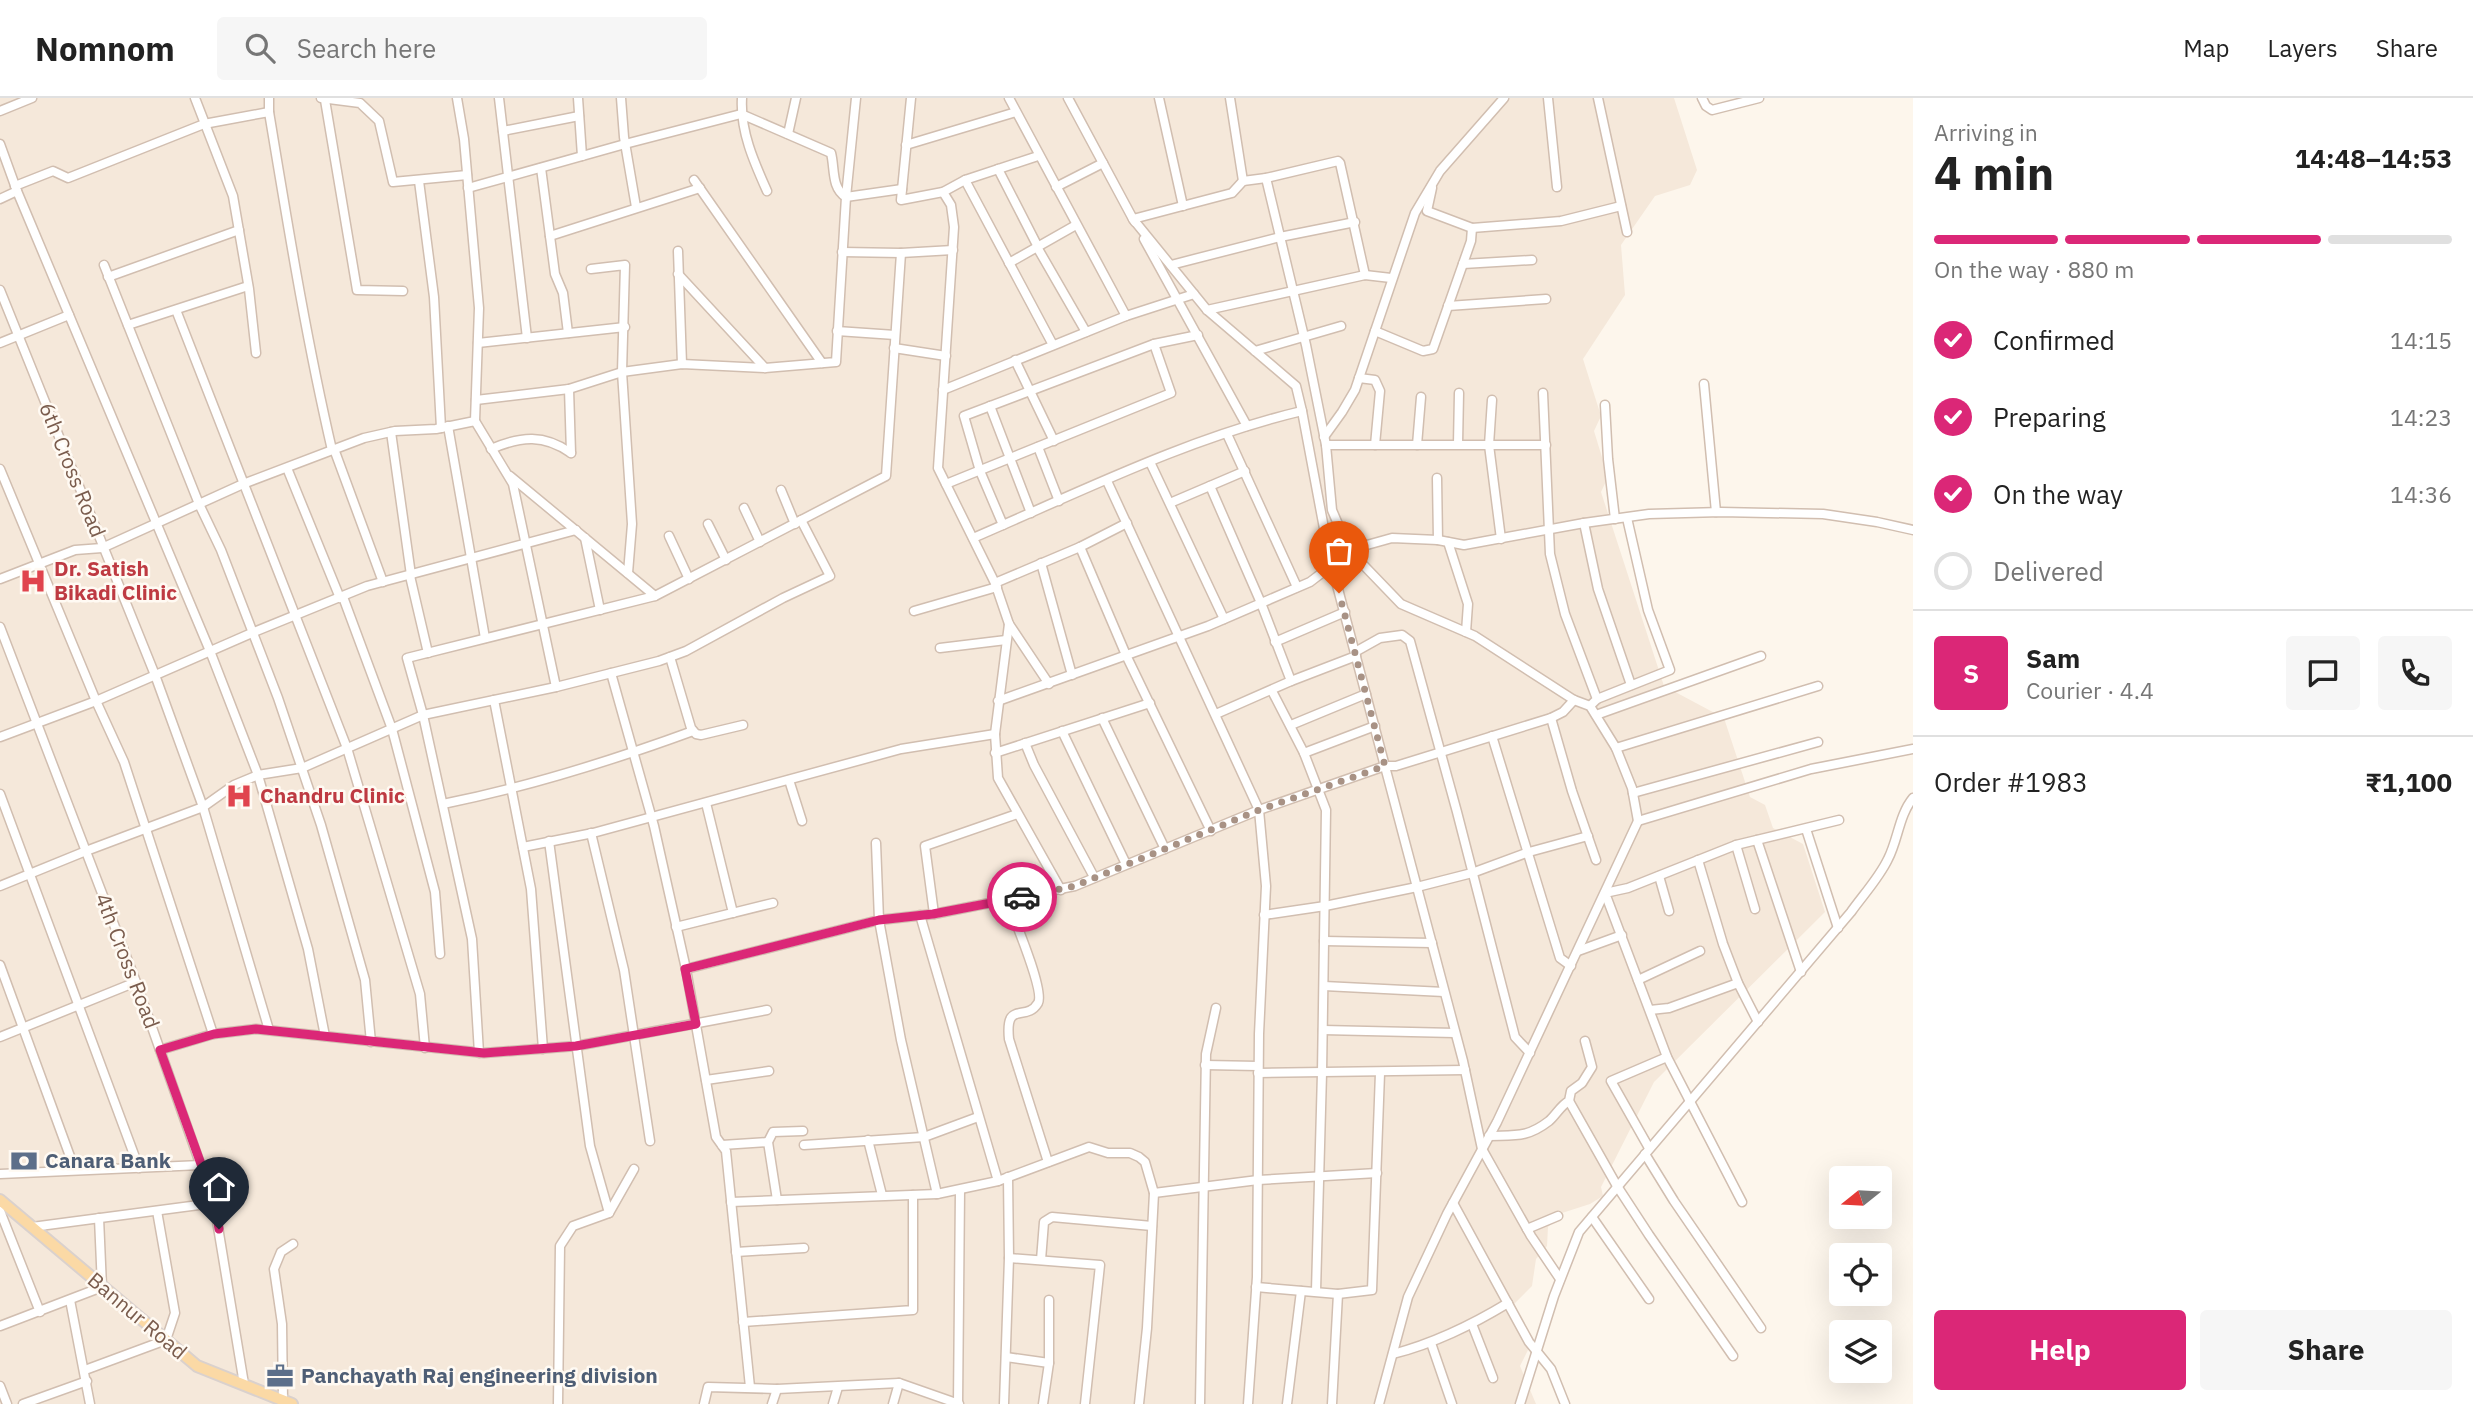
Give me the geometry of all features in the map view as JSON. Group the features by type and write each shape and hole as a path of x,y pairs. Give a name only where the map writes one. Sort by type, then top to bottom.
{"main road":[{"name":"Bannur Road","path":"0,1200 197,1366 244,1384 270,1399 288,1402"}],"street":[{"path":"0,111 15,101 32,98"},
{"path":"195,98 233,196 257,353"},
{"path":"270,98 269,113 310,354 333,449 383,583"},
{"path":"457,98 479,308 475,421 513,484 556,687"},
{"path":"499,98 527,338"},
{"path":"578,98 582,156"},
{"path":"621,98 625,144 636,207"},
{"path":"742,98 741,114 752,159 767,191"},
{"path":"476,400 569,389 622,372 682,363 765,368 836,362 846,197 856,98"},
{"path":"911,98 901,200 943,192 965,180 1038,156"},
{"path":"1009,98 1126,316"},
{"path":"1068,98 1247,426"},
{"path":"1159,98 1183,206"},
{"path":"1230,98 1243,181"},
{"path":"1325,441 1350,400 1359,378 1415,213 1433,182 1504,98"},
{"path":"1548,98 1557,187"},
{"path":"1598,98 1627,232"},
{"path":"1702,98 1712,110 1759,98"},
{"path":"403,291 357,290 323,99 360,103 379,121 393,182 467,175"},
{"path":"788,134 793,99"},
{"path":"906,145 1016,112"},
{"path":"0,199 53,171 68,178 204,124 269,113"},
{"path":"468,188 741,114 831,153 835,167 835,183 846,197 902,189"},
{"path":"503,131 579,117"},
{"path":"0,144 16,189 258,775 308,949 325,1036"},
{"path":"1133,219 1232,192 1243,181 1338,162 1355,222 1365,275"},
{"path":"1056,187 1103,163"},
{"path":"541,168 555,274 563,293 568,333"},
{"path":"998,169 1086,332"},
{"path":"1266,178 1304,337 1325,441 1332,510 1349,550 1401,604 1466,632 1574,700 1590,706 1616,748 1633,793 1638,821 1530,1053 1408,1297 1379,1404"},
{"path":"694,180 822,363"},
{"path":"965,180 1053,345"},
{"path":"419,181 434,298 445,427 485,638"},
{"path":"1433,182 1427,211 1472,228 1561,221 1621,206"},
{"path":"550,236 700,188"},
{"path":"943,192 951,205 954,227 938,468 996,585 1009,624 1049,684"},
{"path":"1133,219 1207,310 1296,386 1329,555 1465,1070 1482,1149 1527,1229 1560,1279"},
{"path":"1171,265 1280,237 1355,222"},
{"path":"1009,263 1076,225"},
{"path":"1375,331 1423,351 1433,349 1471,241 1472,228"},
{"path":"108,277 239,230"},
{"path":"842,252 953,250"},
{"path":"678,251 682,363"},
{"path":"479,1053 472,939 424,716 407,658 655,596 886,476 901,253"},
{"path":"1463,264 1532,260"},
{"path":"104,265 199,504 254,632 302,768 365,980 370,1042"},
{"path":"591,269 625,265 622,372 632,524 628,573"},
{"path":"678,274 765,368"},
{"path":"1207,310 1365,275 1391,278"},
{"path":"128,325 248,286"},
{"name":"6th Cross Road","path":"0,290 155,675 203,807 268,1030"},
{"path":"943,390 1126,316 1194,294"},
{"path":"1448,306 1546,299"},
{"path":"176,310 347,748 420,994 425,1048"},
{"path":"0,343 69,315"},
{"path":"1255,351 1341,326"},
{"path":"478,343 625,327"},
{"path":"837,331 895,335"},
{"path":"1003,525 980,471 964,416 1154,344 1198,335"},
{"path":"946,484 1171,393 1154,344"},
{"path":"894,348 946,356"},
{"path":"1015,360 1054,441"},
{"path":"1359,378 1375,380 1380,391 1375,445"},
{"path":"1704,384 1716,512"},
{"path":"491,449 512,440 544,439 559,444 572,453 569,389"},
{"path":"1458,444 1460,393"},
{"path":"1543,393 1548,530 1559,596 1577,651 1597,699"},
{"path":"1417,445 1421,397"},
{"path":"1492,401 1489,445 1501,539"},
{"path":"1605,405 1615,519"},
{"path":"990,406 1031,513"},
{"path":"973,538 1150,462 1247,426 1302,411"},
{"path":"0,579 75,550 102,548 243,484 364,438 475,421"},
{"path":"391,432 410,576 428,653"},
{"path":"1227,434 1297,587"},
{"path":"1325,441 1375,445 1546,445"},
{"path":"1038,447 1059,501"},
{"path":"1150,462 1224,619"},
{"path":"287,468 392,729 435,892 440,954"},
{"path":"0,469 124,762 214,1034"},
{"path":"505,471 655,596"},
{"path":"1170,503 1245,471"},
{"path":"1437,478 1438,540"},
{"path":"1107,481 1259,810 1266,886 1258,1070 1256,1287 1248,1404"},
{"path":"1210,486 1292,681"},
{"path":"0,886 203,807 234,785 258,775 302,768 325,760 424,716 611,673 670,657 698,645 783,598 830,576 780,491"},
{"path":"744,508 760,542"},
{"path":"1329,555 1392,538 1438,540 1464,545 1649,514 1823,514 1913,530"},
{"path":"1590,706 1597,699 1670,670 1648,610 1627,518"},
{"path":"914,611 996,585 1127,523"},
{"path":"1584,523 1598,589 1631,684"},
{"path":"708,524 726,560"},
{"path":"0,737 96,701 341,597 576,530"},
{"path":"669,536 689,579"},
{"path":"585,538 600,610"},
{"path":"1448,542 1468,604 1466,632"},
{"path":"1080,547 1126,655 1211,831"},
{"path":"998,701 1224,619 1310,582 1327,569 1329,555"},
{"path":"1041,564 1072,675"},
{"path":"1275,642 1345,612"},
{"path":"1009,624 995,734 998,778 1061,890"},
{"name":"4th Cross Road","path":"0,627 136,982 215,1203 244,1384"},
{"path":"1216,714 1356,654 1380,638 1402,635 1408,637 1441,752 1514,1037 1530,1053"},
{"path":"940,648 1006,640"},
{"path":"1596,715 1761,656"},
{"path":"670,657 693,731 701,735 743,725"},
{"path":"611,673 651,817 676,927 716,1137 726,1151 750,1387"},
{"path":"1616,748 1818,686"},
{"path":"1272,691 1304,753 1326,810 1316,1291"},
{"path":"1291,725 1366,695"},
{"path":"494,699 531,889 544,1049"},
{"path":"685,969 879,920 933,914 1061,890 1259,810 1385,766 1396,766 1551,718 1563,712 1574,700"},
{"path":"995,753 1150,703"},
{"path":"1102,718 1165,849"},
{"path":"1551,718 1596,860"},
{"path":"1304,753 1374,726"},
{"path":"443,804 511,790 634,753 693,731"},
{"path":"1062,731 1126,864"},
{"path":"523,846 591,833 901,750 995,734"},
{"path":"1492,736 1560,958 1571,966"},
{"path":"1633,793 1818,742"},
{"path":"1025,743 1094,877"},
{"path":"1638,821 1811,769 1913,748"},
{"path":"789,780 802,821"},
{"path":"0,794 139,1168"},
{"path":"1520,1404 1560,1279 1579,1233 1838,928 1886,864 1898,838 1908,804 1913,799"},
{"path":"706,803 733,913"},
{"path":"933,914 925,846 1017,814"},
{"path":"1605,893 1616,892 1736,845 1839,820"},
{"path":"1806,829 1838,928"},
{"path":"591,833 624,970 650,1141"},
{"path":"1264,915 1325,906 1417,887 1472,873 1529,852 1588,836"},
{"path":"1757,840 1801,972"},
{"path":"549,841 590,1146 608,1213"},
{"path":"876,843 879,920 901,1040 937,1194"},
{"path":"1736,845 1755,909"},
{"path":"1698,860 1723,944 1738,983 1759,1022"},
{"path":"1659,876 1669,911"},
{"path":"1605,893 1667,1057 1742,1202"},
{"path":"1007,900 1038,983 1040,1000 1037,1005 1010,1018 1007,1023 1009,1039 1048,1162"},
{"path":"676,927 773,903"},
{"path":"920,915 998,1181"},
{"path":"1578,951 1622,935"},
{"path":"1324,941 1432,943"},
{"path":"1638,980 1700,951"},
{"path":"0,965 75,1170"},
{"path":"0,1037 136,982"},
{"path":"1650,1010 1669,1008 1738,983"},
{"path":"1324,986 1444,992"},
{"path":"1200,1404 1205,1065 1216,1008"},
{"path":"160,1050 214,1034 268,1030 479,1053 544,1049 576,1046 767,1010"},
{"path":"1323,1030 1455,1033"},
{"path":"1585,1041 1592,1067 1582,1083 1571,1091 1569,1101 1617,1186 1733,1356"},
{"path":"1667,1057 1611,1081 1674,1201 1761,1328"},
{"path":"1205,1065 1322,1073 1465,1070"},
{"path":"706,1080 769,1071"},
{"path":"1256,1287 1338,1294 1372,1290 1380,1073"},
{"path":"1489,1136 1527,1135 1549,1120 1569,1101"},
{"path":"804,1145 924,1137 978,1117"},
{"path":"777,1200 768,1142 773,1132 803,1131"},
{"path":"868,1140 882,1195"},
{"path":"722,1145 768,1142"},
{"path":"731,1202 937,1194 998,1181 1089,1147 1108,1153 1130,1153 1145,1161 1154,1193 1147,1328 1139,1404"},
{"path":"0,1174 201,1165"},
{"path":"558,1404 560,1246 573,1226 608,1213 634,1169"},
{"path":"1154,1193 1258,1180 1377,1173"},
{"path":"1004,1404 1009,1258 1008,1177"},
{"path":"704,1404 708,1387 777,1389 899,1383 959,1404 960,1190"},
{"path":"743,1322 913,1310 913,1195"},
{"path":"32,1227 215,1203"},
{"path":"1453,1203 1529,1342 1551,1369 1565,1404"},
{"path":"0,1211 40,1312"},
{"path":"85,1370 166,1340 175,1313 157,1211"},
{"path":"1527,1229 1558,1216"},
{"path":"1041,1261 1044,1222 1052,1217 1152,1226"},
{"path":"1592,1217 1649,1298"},
{"path":"0,1326 102,1287 99,1218"},
{"path":"288,1402 282,1324 274,1269 281,1252 293,1244"},
{"path":"736,1252 804,1248"},
{"path":"1009,1258 1100,1265 1085,1404"},
{"path":"1287,1404 1301,1291"},
{"path":"1332,1404 1338,1294"},
{"path":"70,1300 90,1404"},
{"path":"1043,1404 1049,1363 1049,1300"},
{"path":"1393,1354 1431,1343 1508,1303"},
{"path":"1472,1324 1493,1378"},
{"path":"1431,1343 1452,1404"},
{"path":"1006,1357 1049,1363"},
{"path":"23,1404 87,1381"},
{"path":"893,1404 899,1383"},
{"path":"0,1386 7,1404"},
{"path":"833,1404 838,1387"},
{"path":"772,1404 777,1389"},
{"path":"930,1404 931,1394"}],"shaded area":[{"path":"0,98 1674,98 1697,170 1690,185 1655,196 1621,245 1625,295 1583,359 1601,416 1594,431 1608,477 1601,492 1664,686 1724,718 1750,797 1765,805 1773,828 1803,844 1825,912 1654,1082 1601,1187 1603,1196 1590,1204 1562,1213 1548,1227 1547,1246 1536,1259 1532,1286 1513,1305 1528,1350 1520,1366 1536,1404 0,1404"}],"way so far":[{"path":"1022,897 1075,886 1259,810 1385,766 1339,593"}],"place":[{"name":"Dr. Satish Bikadi Clinic","path":"33,581"},
{"name":"Chandru Clinic","path":"239,796"},
{"name":"Canara Bank","path":"24,1161"},
{"name":"Panchayath Raj engineering division","path":"280,1376"}],"route":[{"path":"219,1229 215,1203 160,1050 214,1034 256,1029 484,1053 576,1046 696,1024 685,969 879,920 933,914 1022,897"}]}
